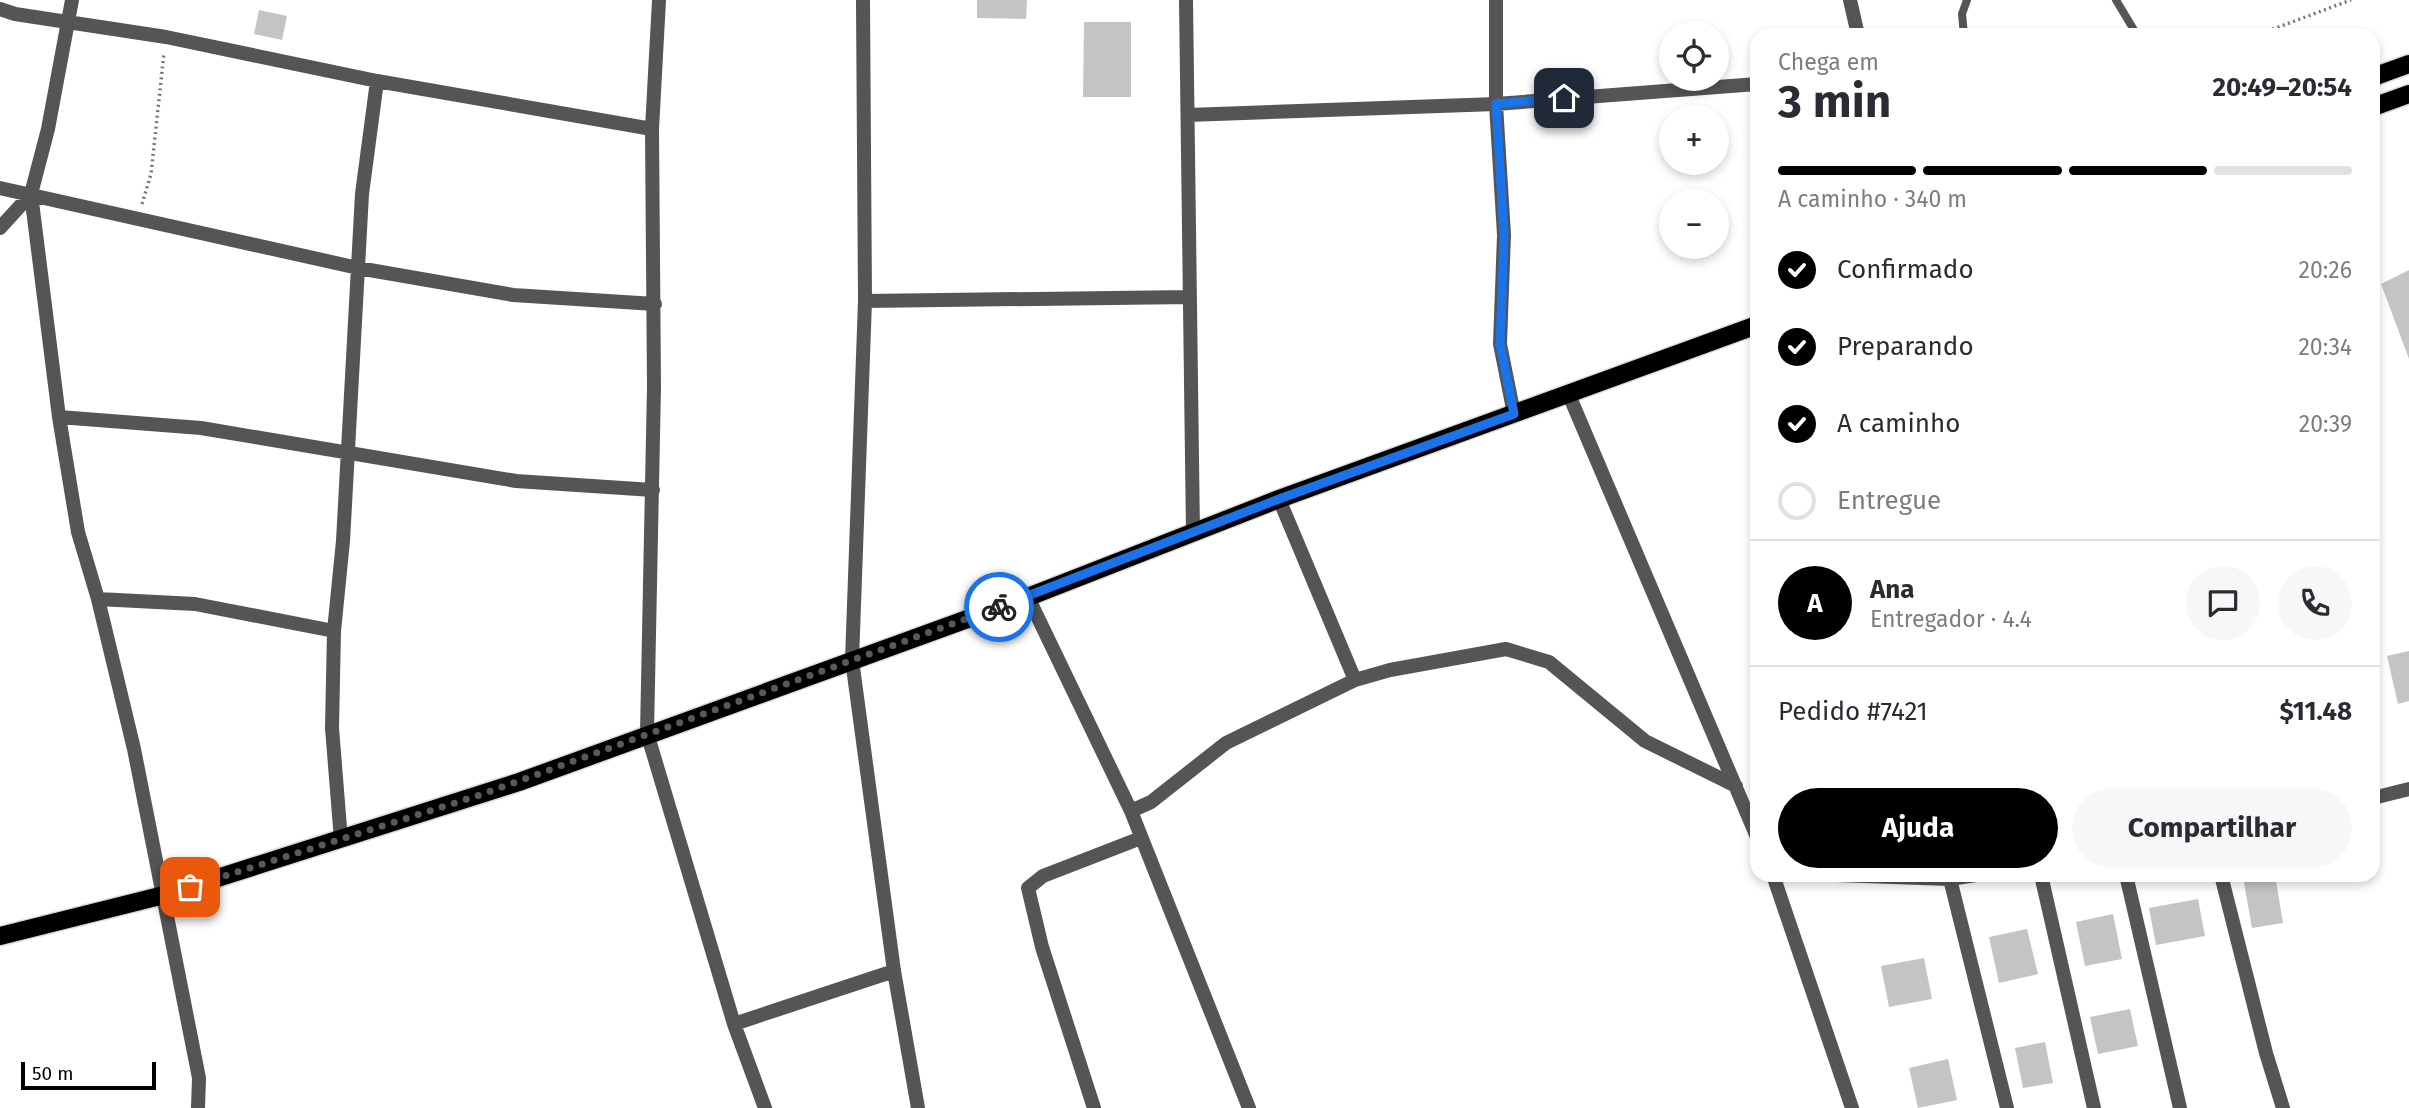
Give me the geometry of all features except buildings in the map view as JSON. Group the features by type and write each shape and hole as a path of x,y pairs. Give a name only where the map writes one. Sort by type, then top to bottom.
{"main road":[{"path":"2380,74 2409,64"},
{"path":"2380,104 2409,94"},
{"path":"0,936 164,895 519,782 647,733 1028,597 1279,499 1750,328"}],"street":[{"path":"72,0 70,22 31,194 59,417 78,532 98,599 164,895 200,1078 198,1108"},
{"path":"659,0 652,129 653,490 647,733 734,1024 765,1108"},
{"path":"863,0 865,301 852,660 894,971 918,1108"},
{"path":"1186,0 1193,534"},
{"path":"1496,0 1496,104 1504,235 1500,344 1514,414"},
{"path":"1850,0 1856,28"},
{"path":"0,9 15,15 166,37 377,81 652,129"},
{"path":"341,840 332,728 334,631 348,451 362,194 377,81"},
{"path":"1188,115 1496,104 1750,85"},
{"path":"0,188 358,268 513,295 654,304"},
{"path":"0,228 31,194"},
{"path":"865,301 1190,297"},
{"path":"1569,395 1750,819"},
{"path":"59,417 201,428 516,481 653,490"},
{"path":"1279,499 1355,680"},
{"path":"1028,597 1131,811 1248,1108"},
{"path":"98,599 194,604 334,631"},
{"path":"1131,811 1151,802 1226,743 1355,680 1390,670 1506,649 1549,662 1646,741 1736,786"},
{"path":"2380,796 2409,789"},
{"path":"1094,1108 1042,947 1028,888 1043,876 1141,838"},
{"path":"1775,882 1852,1108"},
{"path":"1951,882 2007,1108"},
{"path":"2043,882 2094,1108"},
{"path":"2128,882 2180,1108"},
{"path":"2223,882 2266,1053 2283,1108"},
{"path":"734,1024 894,971"}],"lane":[{"path":"1964,28 1962,13 1967,0"},
{"path":"2116,0 2133,28"}],"path":[{"path":"2276,28 2351,0"},
{"path":"136,219 151,174 166,37"}],"way so far":[{"path":"190,887 519,782 647,733 999,607"}],"route":[{"path":"999,607 1279,499 1514,414 1500,344 1504,235 1496,104 1564,98"}]}
